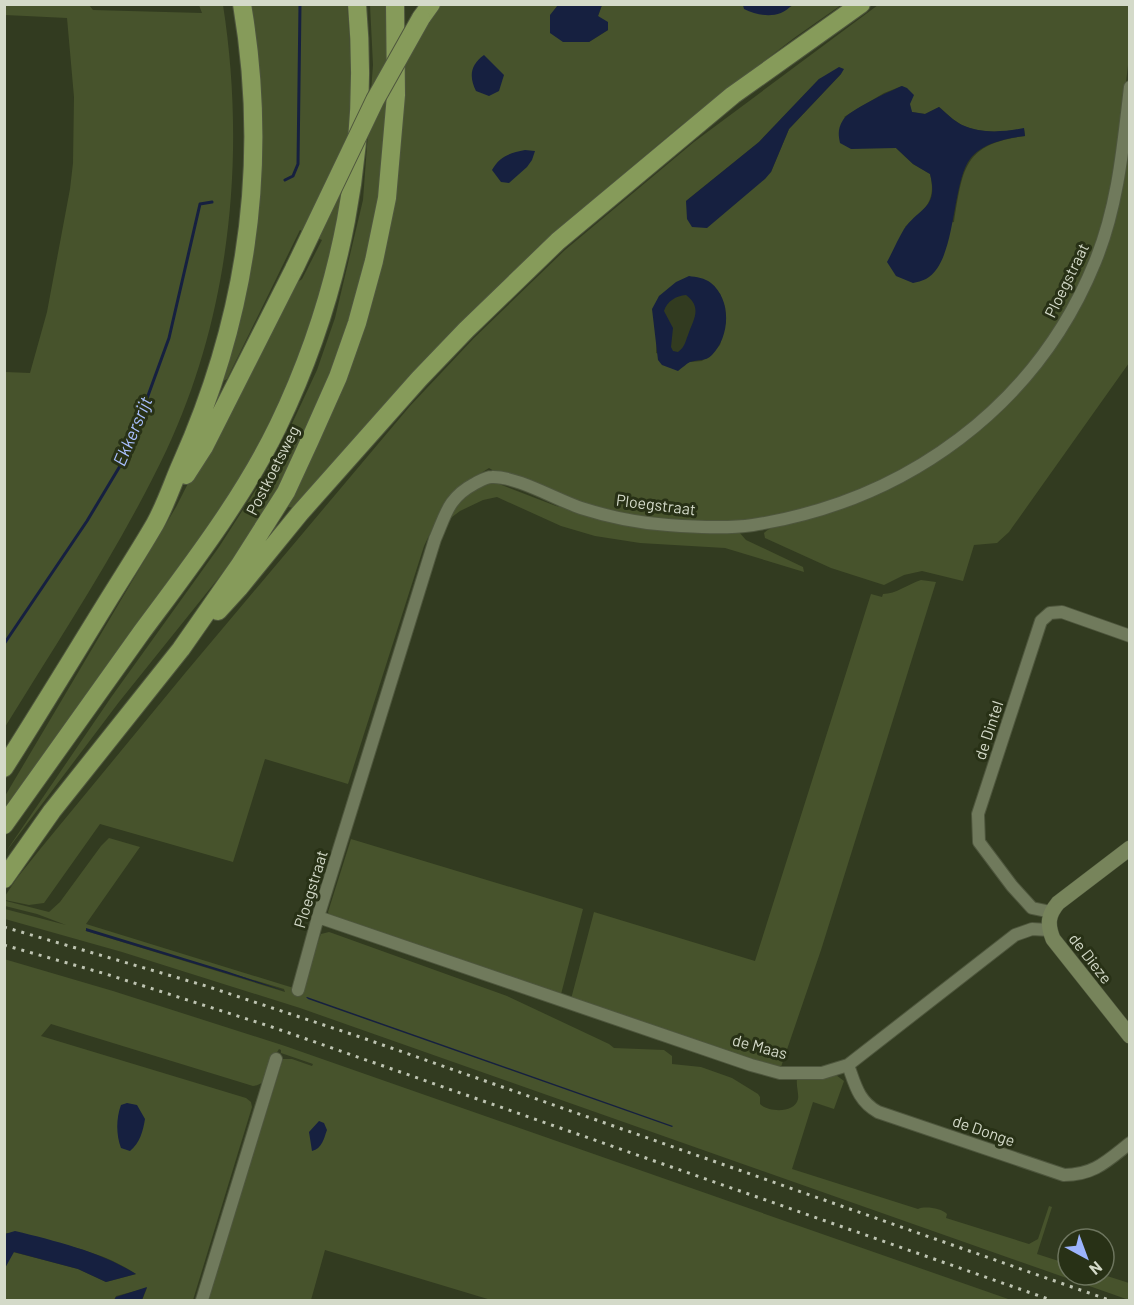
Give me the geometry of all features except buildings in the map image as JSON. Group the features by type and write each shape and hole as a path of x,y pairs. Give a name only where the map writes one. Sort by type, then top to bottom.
{"highway":[{"path":"156,522 206,403 227,337 242,270 249,227 253,105 252,77 242,4"},
{"name":"Postkoetsweg","path":"4,825 211,538 273,436 304,366 323,314 351,201 360,96 357,4"},
{"name":"Postkoetsweg","path":"4,879 51,811 181,649 267,525 286,492 310,440 338,377 357,323 374,261 387,198 396,95 395,4"},
{"path":"181,649 239,588 300,513 419,379 558,241 734,95 861,4"},
{"path":"4,768 204,447 295,267 375,100 426,11"}],"street":[{"name":"Ploegstraat","path":"298,990 318,917 435,539 449,507 460,491 484,478 494,477 509,480 581,508 616,517 668,525 732,527 802,515 837,505 912,472 987,418 1013,392 1033,369 1057,334 1081,292 1106,231 1118,183 1130,87"},
{"name":"de Dintel","path":"1051,912 1032,908 1012,886 979,842 978,814 1041,621 1050,613 1062,612 1130,636"},
{"path":"1049,930 1048,922 1051,912 1058,903 1130,848"},
{"name":"de Maas","path":"318,917 780,1073 822,1073 848,1065 1015,935 1032,929 1049,930"},
{"name":"de Dieze","path":"1049,930 1053,939 1130,1036"},
{"path":"202,1300 276,1059"},
{"name":"de Donge","path":"848,1065 860,1097 867,1106 878,1112 1064,1175 1079,1175 1098,1168 1130,1143"},
{"path":"253,1089 265,1093"}],"green space":[{"path":"5,5 89,5 93,10 202,13 199,5 223,5 230,61 233,117 228,231 219,287 206,342 189,397 167,449 110,556 5,727 5,372 30,373 47,312 70,189 73,163 74,97 67,18 5,15"},
{"path":"251,5 347,5 350,65 349,126 343,186 333,246 318,306 298,363 274,419 245,472 196,545 5,808 5,796 176,507 286,291 302,279 322,240 300,230 227,379 220,383 239,320"},
{"path":"370,5 387,5 387,125 380,201 368,258 332,376 278,490 233,560 119,702 5,853 112,696 219,547 262,480 317,370 335,318 363,200 373,65"},
{"path":"441,5 558,5 550,16 589,42 608,30 598,16 602,5 743,5 745,9 791,7 792,5 841,5 794,38 679,127 553,233 413,372 294,508 288,507 317,444 394,198 401,143 405,59"},
{"path":"878,5 1129,5 1129,56 1115,183 1092,260 1055,332 984,415 910,468 872,486 801,511 735,522 667,521 617,513 581,503 510,473 489,468 459,487 445,502 424,546 348,784 265,759 233,862 100,824 44,903 29,905 5,900 5,896 17,878 41,848 410,406 474,338 565,250 694,142","holes":["841,74 789,129 771,172 686,201 759,142 819,79","902,86 912,112 925,114 939,107 969,128 993,132 1024,129 1025,136 989,145 970,162 960,187 954,222 905,227 927,205 932,191 930,174 913,164 896,148 844,117 884,93","710,283 720,294 725,307 726,321 720,345 702,361 691,362 656,353 659,296"]},
{"path":"1129,137 1129,363 1009,532 997,543 974,545 963,581 922,571 904,575 884,585 831,568 765,538 764,533 778,525 847,507 913,475 948,453 981,428 1011,400 1037,370 1061,336 1082,300 1117,213 1124,183"},
{"path":"494,482 556,506 579,511 739,532 746,540 803,567 804,572 725,548 640,543 595,536 561,526 497,497 483,500 460,511 448,520 456,507 472,490"},
{"path":"921,580 936,582 821,950 781,1067 766,1065 571,999 594,912 755,961 871,594 882,597 883,594"},
{"path":"109,838 140,847 86,924 300,990 321,934 329,932 507,996 614,1048 664,1050 672,1056 672,1064 701,1067 732,1078 758,1094 760,1104 768,1109 787,1109 796,1104 797,1079 836,1075 844,1081 834,1109 813,1102 792,1169 918,1209 937,1209 947,1214 946,1218 1029,1244 1038,1239 1049,1206 1052,1207 1037,1254 1056,1260 1056,1274 300,1008 122,952 5,919 5,909 66,925 37,914 5,906 6,901 49,912 60,902","holes":["85,930 284,989 285,992 86,931"]},
{"path":"351,839 583,909 559,1002 330,917 328,912"},
{"path":"4,959 285,1046 1011,1300 491,1300 325,1250 311,1300 208,1300 283,1059 292,1059 312,1066 313,1064 281,1053 279,1049 267,1077 253,1086 51,1024 41,1036 246,1098 251,1102 252,1107 193,1300 142,1300 147,1288 116,1296 114,1300 5,1300 5,1268 13,1252 78,1269 106,1282 136,1274 106,1258 74,1247 5,1234"},
{"path":"1116,1279 1129,1283 1129,1300 1092,1287 1116,1287"}],"water":[{"path":"558,5 602,5 598,16 608,22 608,30 589,42 563,42 550,33 550,15"},
{"path":"743,5 792,5 776,15 763,15 744,9"},
{"path":"484,55 504,75 499,91 489,96 476,91 472,81 473,67"},
{"path":"839,67 844,69 841,74 789,129 771,172 765,179 707,228 692,227 687,219 686,201 759,142 819,79"},
{"path":"902,86 914,95 910,104 912,112 925,114 939,107 956,121 970,128 993,131 1024,128 1025,136 988,145 970,159 959,186 949,240 943,257 936,270 926,279 913,283 896,276 887,262 904,229 930,201 932,186 930,174 913,164 896,148 851,149 840,143 839,134 841,123 853,111"},
{"path":"535,151 527,167 509,183 501,182 492,170 498,161 515,152"},
{"path":"689,276 711,283 723,299 726,319 722,339 712,355 704,360 690,362 678,371 662,365 658,360 652,309 659,296 676,282","holes":["686,295 695,309 694,319 683,346 678,352 673,351 671,347 673,328 664,311 667,304 675,298"]},
{"path":"86,928 226,971 285,991 86,931"},
{"path":"306,997 673,1126 672,1127"},
{"path":"127,1103 137,1105 145,1119 140,1136 130,1151 121,1148 117,1132 121,1105"},
{"path":"319,1121 324,1123 327,1130 320,1146 312,1151 309,1132"},
{"path":"15,1231 93,1253 136,1274 106,1282 78,1269 14,1252 5,1268 5,1234"},
{"path":"147,1287 142,1300 114,1300 116,1297"}],"waterway":[{"name":"Ekkersrijt","path":"285,180 293,176 298,164 300,4"},
{"name":"Ekkersrijt","path":"4,644 87,521 126,456 169,338 200,204 212,202"}],"railway":[{"path":"4,927 206,986 360,1037 1109,1300"},
{"path":"4,945 106,974 272,1027 1051,1300"}]}
